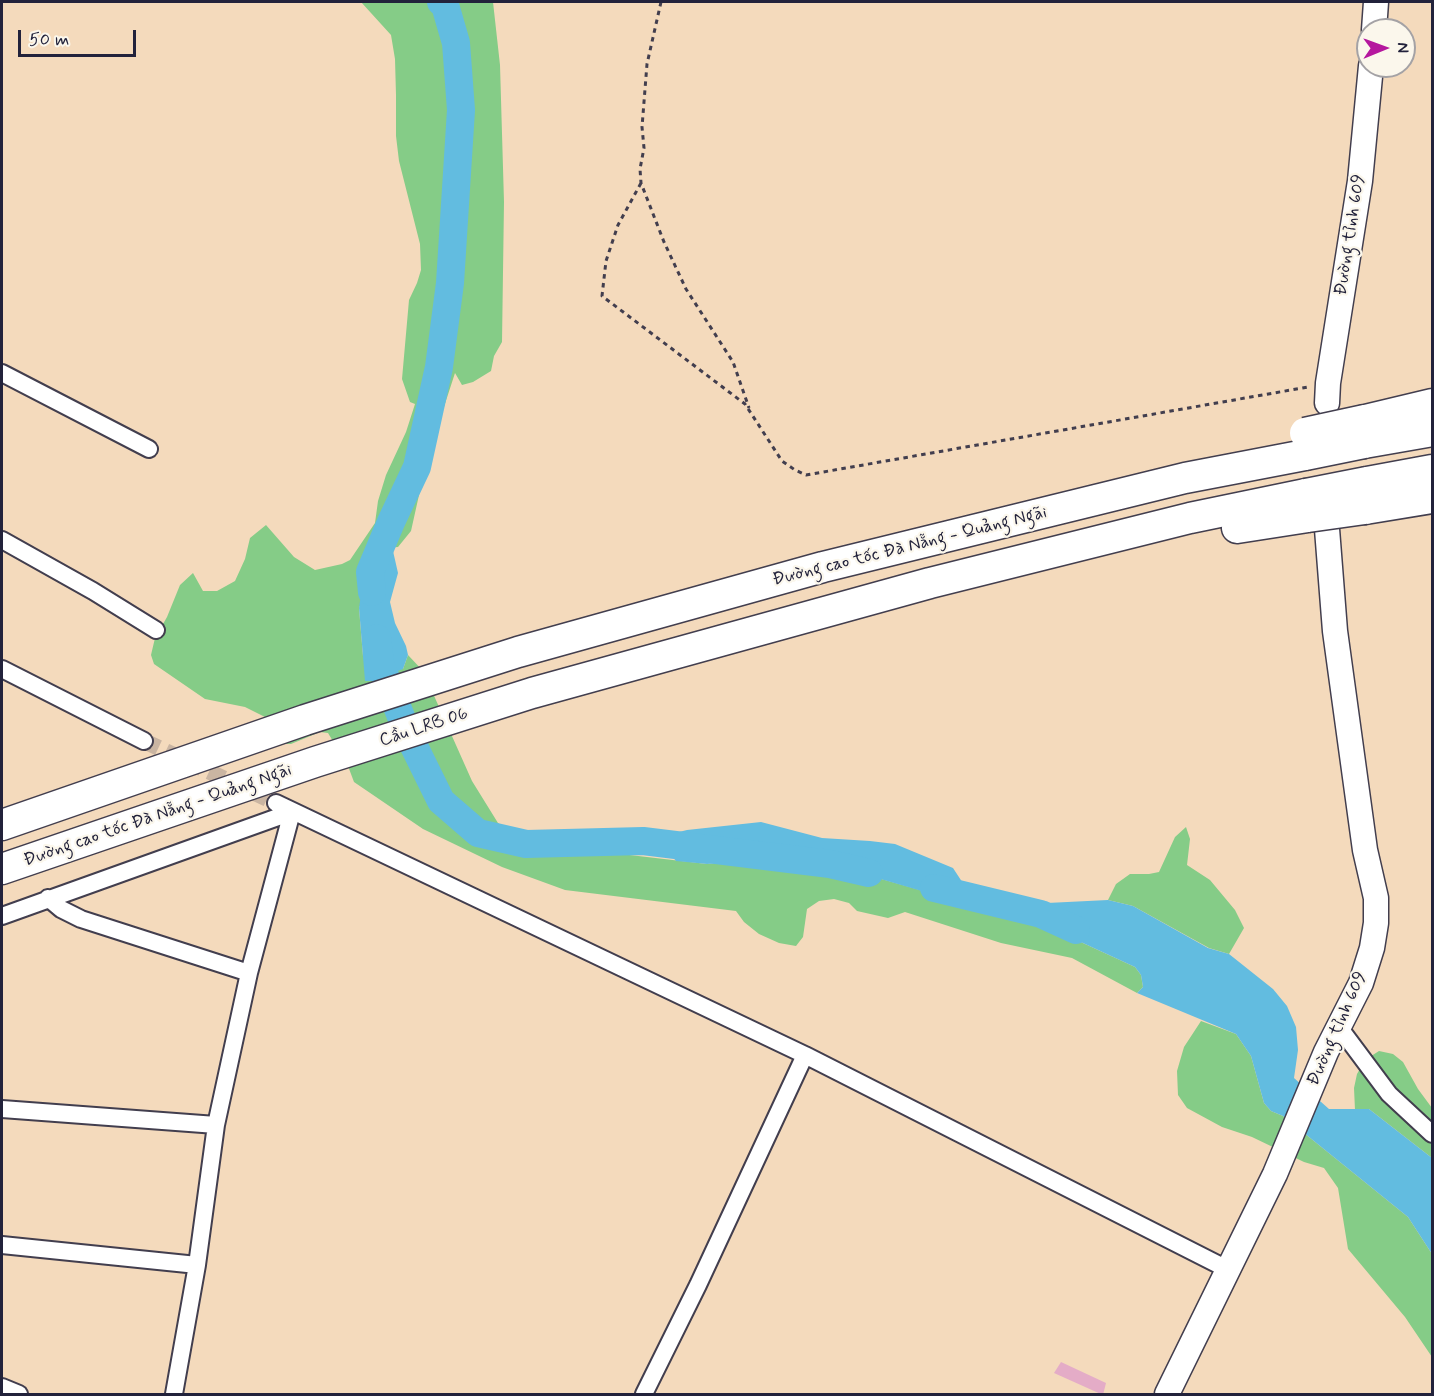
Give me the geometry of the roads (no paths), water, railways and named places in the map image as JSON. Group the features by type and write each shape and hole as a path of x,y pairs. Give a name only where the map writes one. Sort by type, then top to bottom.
{"highway":[{"path":"1365,431 1432,404"},
{"path":"1365,431 1432,430"},
{"name":"Đường cao tốc Đà Nẵng - Quảng Ngãi","path":"2,825 305,720 518,652 823,567 1185,478 1305,444 1365,431"},
{"path":"1314,513 1432,470"},
{"path":"1366,495 1432,498"},
{"name":"Cầu LRB 06","path":"315,762 532,693 930,583 1314,513"},
{"name":"Đường cao tốc Đà Nẵng - Quảng Ngãi","path":"2,869 315,762"}],"main road":[{"name":"Đường tỉnh 609","path":"1327,393 1359,181 1370,78"},
{"name":"Đường tỉnh 609","path":"1167,1395 1275,1174 1326,1052 1361,983 1372,948 1377,910 1365,850 1335,631 1314,513"}],"street":[{"path":"2,373 149,450"},
{"path":"2,540 93,591 156,630"},
{"path":"2,669 144,741"},
{"path":"276,803 805,1054 1227,1269"},
{"path":"2,916 292,812"},
{"path":"174,1395 197,1265 216,1125 249,973 292,812"},
{"path":"48,898 61,909 81,919 249,973"},
{"path":"1338,1027 1389,1094 1432,1134"},
{"path":"644,1395 698,1285 805,1054"},
{"path":"2,1109 216,1125"},
{"path":"2,1245 197,1265"},
{"path":"2,1388 19,1395"}],"water":[{"path":"388,546 393,551 398,573 390,602 395,623 408,655 403,669 372,681 365,681 359,608 364,574 369,562"},
{"path":"761,822 822,838 895,844 953,868 972,897 973,906 795,854 707,864 676,861 661,843 667,835 687,830"},
{"path":"1108,900 1133,906 1208,948 1229,954 1273,989 1287,1006 1296,1027 1298,1050 1294,1078 1329,1109 1369,1109 1432,1158 1432,1254 1408,1217 1283,1116 1271,1111 1264,1103 1251,1056 1236,1034 1137,993 1143,987 1141,975 1135,967 1046,926 1041,914 1047,903"}],"waterway":[{"path":"372,592 370,572 417,467 439,367 450,283 461,110 456,43 445,5 441,2"},
{"path":"377,638 380,663 407,732 441,801 478,833 526,844 643,841 830,864 869,873"},
{"path":"934,888 1041,914 1076,930"}],"tunnel":[{"path":"144,741 276,803"}]}
